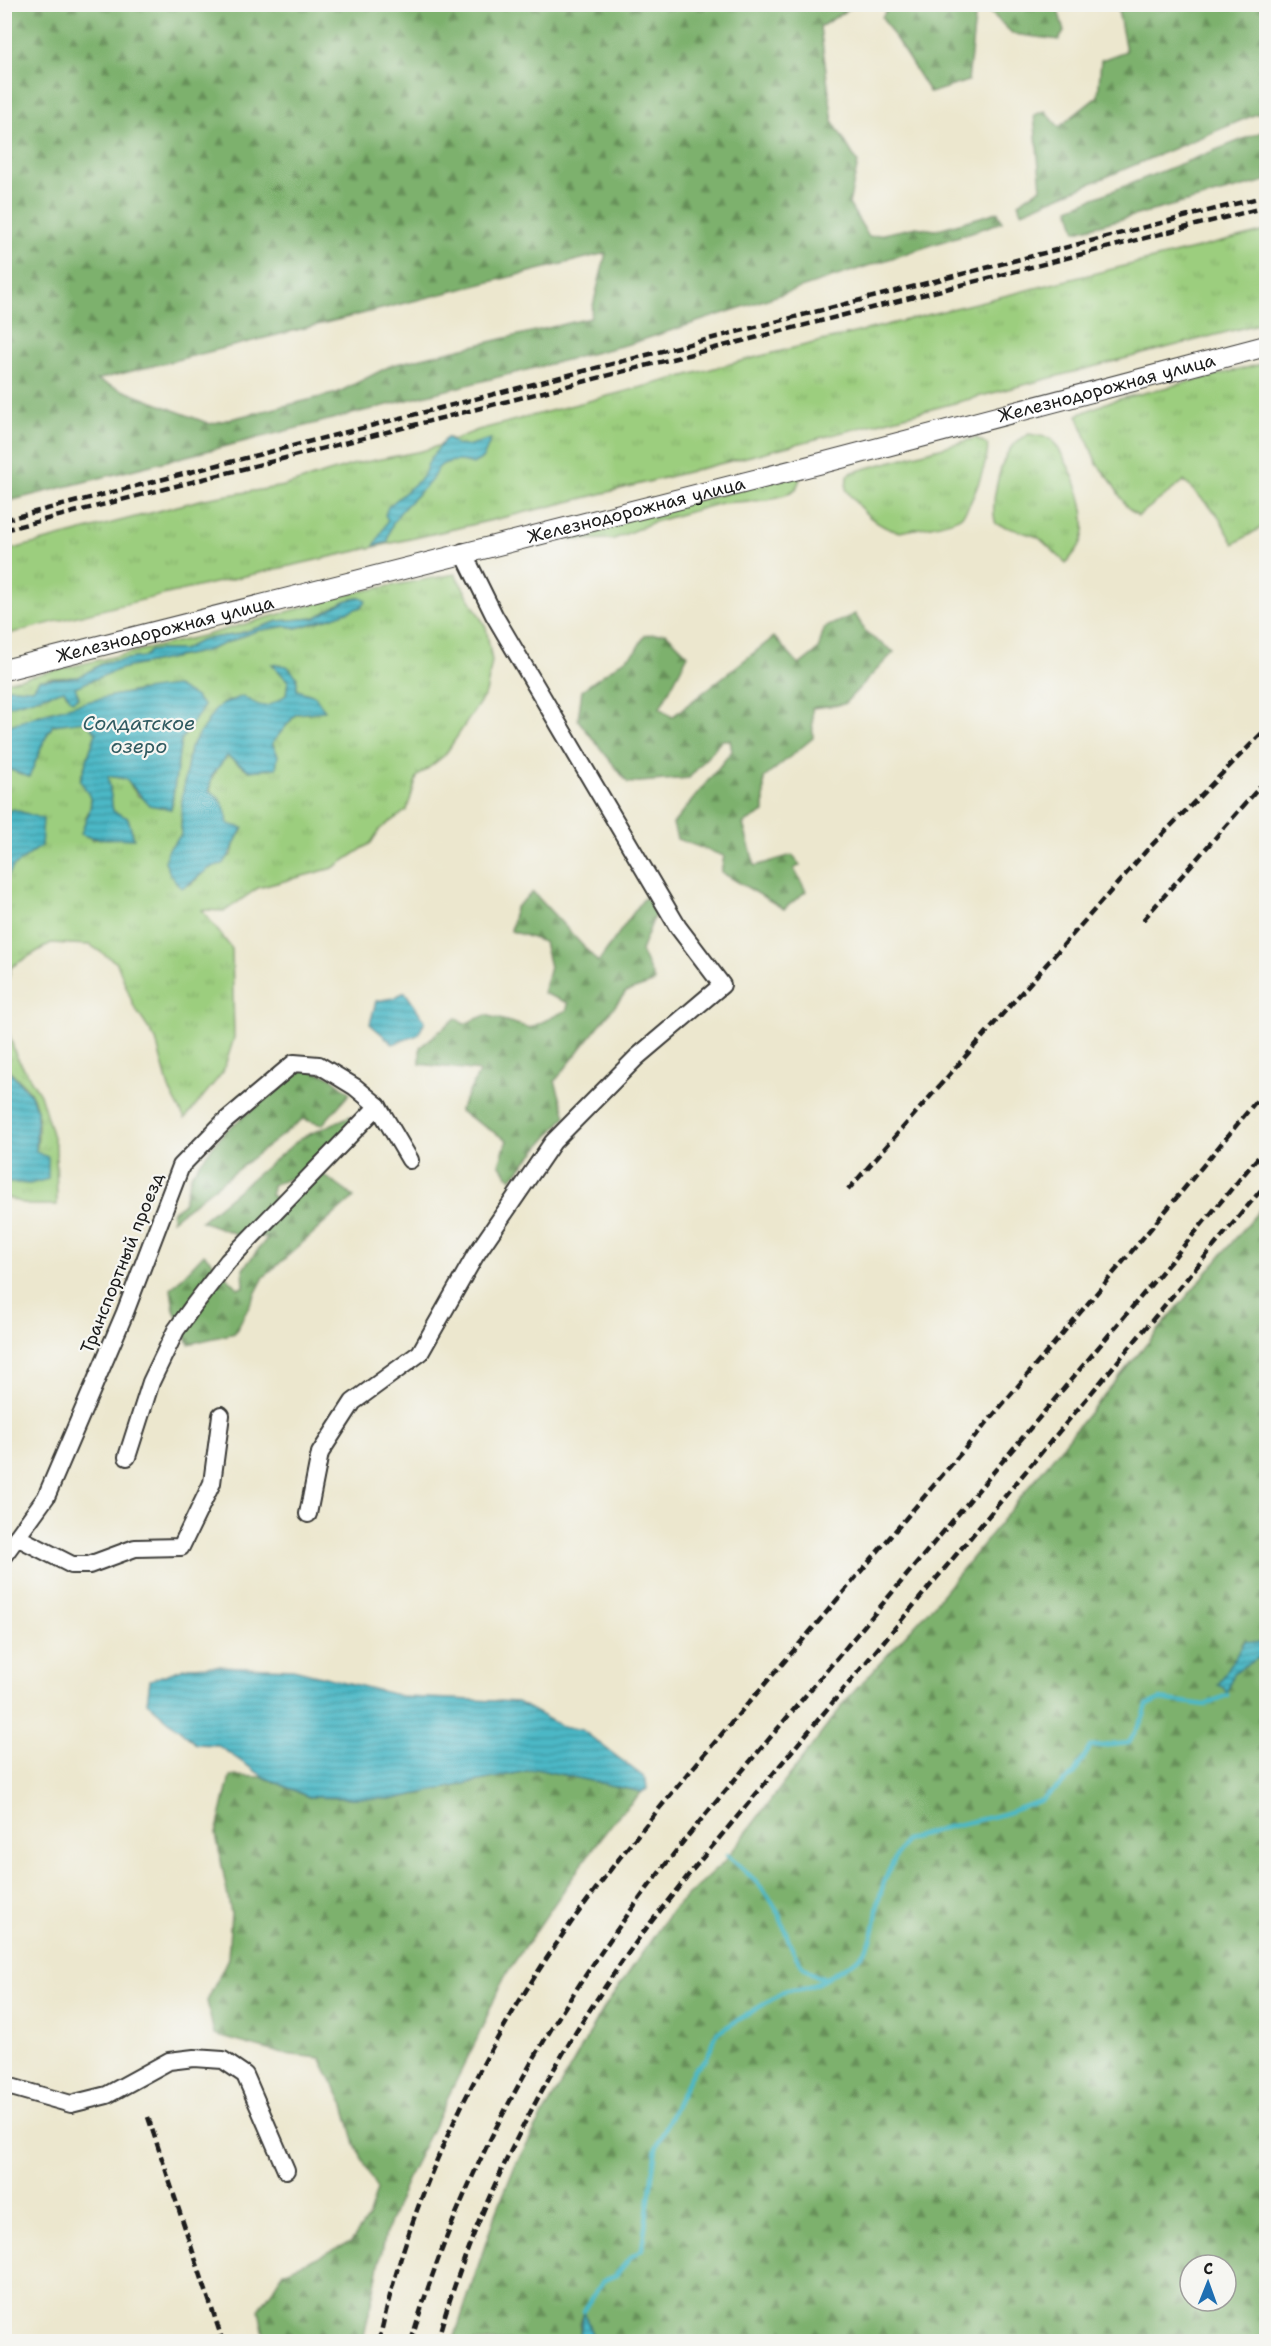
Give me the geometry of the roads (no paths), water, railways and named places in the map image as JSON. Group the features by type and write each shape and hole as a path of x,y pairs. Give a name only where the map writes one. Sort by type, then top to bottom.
{"main road":[{"name":"Железнодорожная улица","path":"4,669 822,463 1266,346"}],"street":[{"path":"308,1514 320,1453 353,1402 420,1353 475,1256 553,1142 637,1057 722,986 678,927 494,615 463,552"},
{"name":"Транспортный проезд","path":"4,1555 46,1497 124,1315 181,1166 224,1122 294,1063 319,1065 356,1087 378,1106 410,1160"},
{"path":"127,1457 155,1373 176,1330 199,1296 228,1261 378,1106"},
{"path":"17,1537 72,1565 89,1565 135,1548 181,1547 212,1483 221,1415"},
{"path":"4,2085 71,2104 107,2095 169,2061 194,2058 223,2060 245,2074 285,2170"}],"water":[{"path":"447,437 457,445 466,446 491,439 483,458 473,464 456,461 440,466 429,483 409,502 392,524 388,542 374,546 388,520 385,515 388,507 423,477 430,459"},
{"path":"361,597 366,601 361,607 297,628 287,626 256,631 206,651 120,669 75,687 79,697 72,701 64,690 5,707 5,690 8,688 33,689 39,680 79,677 105,662 144,657 150,651 183,650 204,639 234,635 279,621 315,618 345,601"},
{"path":"272,664 287,666 297,677 297,690 315,696 325,711 296,714 272,743 278,755 276,768 250,771 227,756 212,775 209,791 223,804 228,824 243,828 223,864 211,868 181,888 170,874 165,861 168,850 181,835 182,799 190,748 215,710 222,704 243,696 255,704 265,706 286,695 288,681"},
{"name":"Солдатское озеро","path":"176,686 194,696 204,706 181,740 171,809 149,805 126,779 108,776 113,811 128,818 134,839 100,839 81,834 91,802 80,781 96,733 85,721 53,725 45,738 29,777 5,768 5,727 89,701"},
{"path":"13,809 43,819 41,846 13,867 5,881 5,813"},
{"path":"405,992 425,1021 418,1035 393,1044 370,1024 376,1001 393,998"},
{"path":"4,1065 31,1095 37,1111 36,1152 48,1157 48,1179 30,1184 5,1182"},
{"path":"1266,1638 1266,1653 1233,1673 1227,1695 1224,1688 1218,1685 1245,1641 1257,1643"},
{"path":"188,1667 293,1669 405,1697 517,1702 561,1726 582,1730 646,1779 647,1789 642,1792 536,1769 394,1799 309,1797 264,1777 217,1745 196,1744 147,1702 150,1680"},
{"path":"584,2311 594,2341 579,2340"}],"waterway":[{"path":"584,2311 603,2281 615,2276 631,2257 642,2249 656,2148 688,2080 695,2068 706,2060 717,2033 787,1990 804,1988 819,1982 857,1959 868,1946 874,1931 884,1883 906,1840 943,1828 1004,1814 1042,1800 1074,1774 1090,1747 1129,1743 1143,1718 1147,1705 1160,1699 1205,1705 1227,1695"},
{"path":"727,1855 767,1895 803,1967 825,1979"}],"railway":[{"path":"4,520 1266,196"},
{"path":"4,530 1266,207"},
{"path":"848,1190 1146,851 1266,729"},
{"path":"1143,920 1266,780"},
{"path":"379,2342 410,2229 454,2121 509,2018 573,1920 664,1803 1102,1287 1266,1089"},
{"path":"411,2342 434,2270 462,2200 494,2133 529,2067 609,1941 700,1821 1266,1148"},
{"path":"437,2342 472,2238 519,2135 573,2036 634,1945 690,1873 1266,1184"},
{"path":"148,2117 223,2342"}]}
